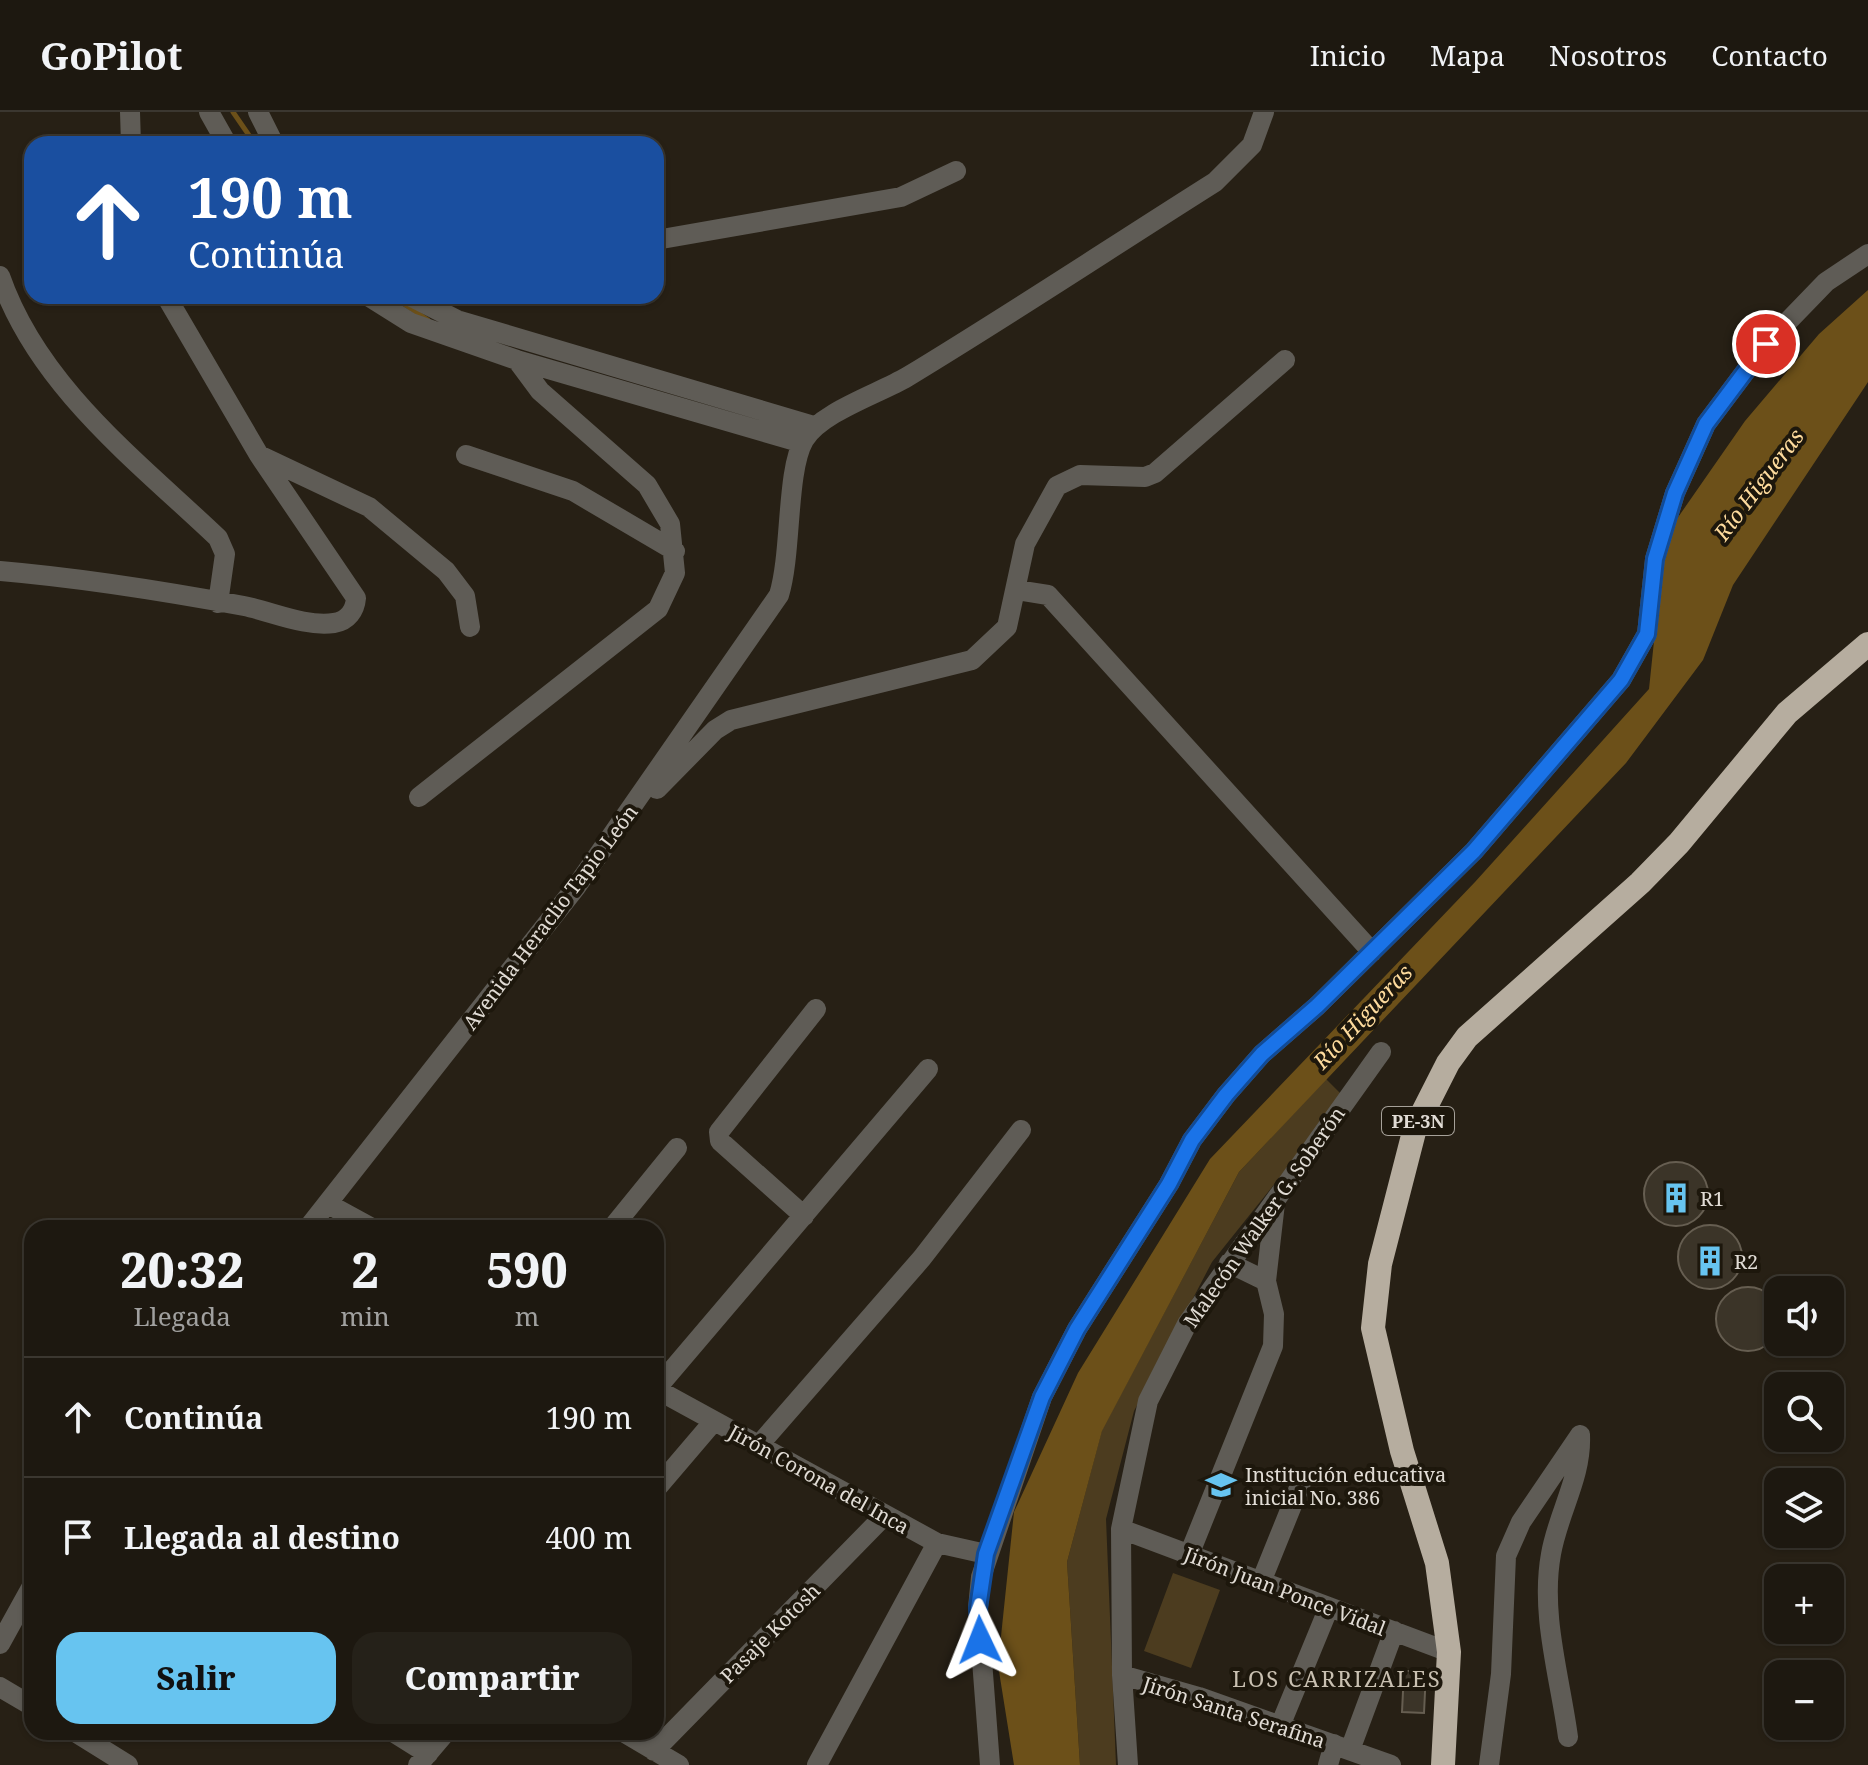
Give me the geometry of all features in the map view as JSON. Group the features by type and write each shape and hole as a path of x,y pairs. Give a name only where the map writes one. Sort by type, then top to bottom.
{"highway":[{"name":"PE-3N","path":"1443,1765 1449,1652 1437,1563 1402,1451 1373,1328 1380,1264 1415,1128 1448,1063 1467,1037 1640,883 1679,843 1787,713 1868,644"}],"street":[{"path":"130,112 131,136"},
{"path":"209,112 222,136"},
{"path":"258,112 270,136"},
{"path":"381,304 411,323 517,360 808,434 904,379 1215,182 1252,145 1264,112"},
{"path":"664,239 901,197 956,171"},
{"path":"990,1765 978,1608 986,1554 1042,1397 1077,1329 1169,1184 1192,1140 1262,1054 1372,952 1474,851 1621,680 1647,634 1655,559 1675,493 1706,424 1776,334 1826,282 1868,254"},
{"path":"0,276 11,307 38,356 90,416 218,538 225,554 218,603"},
{"path":"0,571 80,578 317,623 338,623 351,615 356,598 259,455 171,304"},
{"path":"426,304 457,320 808,434"},
{"path":"419,797 658,609 675,573 670,524 647,485 540,391 517,360"},
{"path":"630,813 690,759 715,730 731,720 972,660 1007,627 1025,544 1057,486 1080,475 1145,477 1155,473 1285,360"},
{"name":"Avenida Heraclio Tapio León","path":"315,1220 630,813 779,595 787,568 796,465 808,434"},
{"path":"259,455 369,507 446,571 465,596 470,627"},
{"path":"466,455 573,491 675,551"},
{"path":"1016,590 1048,595 1372,952"},
{"path":"804,1216 720,1141 719,1132 816,1009"},
{"name":"Malecón Walker G. Soberón","path":"1128,1765 1122,1675 1121,1529 1148,1401 1187,1324 1381,1052"},
{"path":"664,1380 928,1069"},
{"path":"759,1445 922,1258 1021,1130"},
{"path":"618,1220 677,1148"},
{"path":"1189,1555 1273,1346 1274,1314 1266,1281 1276,1199"},
{"path":"328,1204 357,1220"},
{"path":"1229,1263 1266,1281"},
{"name":"Jirón Corona del Inca","path":"664,1393 937,1543 986,1554"},
{"path":"664,1480 714,1421"},
{"path":"1489,1765 1501,1674 1506,1556 1521,1522 1580,1435 1581,1456 1551,1554 1548,1616 1568,1737"},
{"path":"1261,1582 1301,1483"},
{"name":"Pasaje Kotosh","path":"654,1751 885,1515"},
{"name":"Jirón Juan Ponce Vidal","path":"1121,1529 1449,1652"},
{"path":"817,1765 937,1543"},
{"path":"0,1644 24,1600"},
{"path":"1280,1726 1329,1607"},
{"path":"1328,1765 1342,1747 1394,1631"},
{"name":"Jirón Santa Serafina","path":"1122,1675 1391,1765"},
{"path":"0,1687 24,1701"},
{"path":"88,1740 128,1765"},
{"path":"402,1740 423,1760 439,1740"},
{"path":"636,1740 679,1765"}],"shaded area":[{"path":"1326,1079 1344,1097 1212,1262 1134,1411 1106,1519 1116,1765 1080,1765 1067,1562 1102,1430 1239,1172"},
{"path":"1173,1573 1220,1590 1191,1668 1144,1651"}],"water":[{"name":"Río Higueras","path":"1868,290 1868,382 1733,585 1703,660 1626,763 1239,1172 1102,1431 1067,1562 1080,1765 1014,1765 998,1665 1014,1512 1078,1373 1210,1159 1475,882 1649,689 1665,536 1745,421 1819,334"}],"building":[{"name":"R1","path":"1676,1162 1688,1164 1699,1171 1706,1182 1706,1206 1699,1217 1688,1224 1676,1226 1664,1224 1653,1217 1646,1206 1644,1194 1646,1182 1653,1171 1664,1164"},
{"name":"R2","path":"1710,1225 1722,1227 1733,1234 1740,1245 1740,1269 1733,1280 1722,1287 1710,1289 1698,1287 1687,1280 1680,1269 1678,1257 1680,1245 1687,1234 1698,1227"},
{"path":"1742,1288 1764,1291 1764,1347 1748,1351 1730,1346 1721,1337 1717,1325 1721,1301 1730,1292"},
{"path":"1404,1671 1426,1671 1424,1713 1402,1712"}],"waterway":[{"path":"233,112 250,136"},
{"path":"404,304 428,320"}],"place":[{"name":"R1","path":"1676,1198"},
{"name":"R2","path":"1710,1261"},
{"name":"Institución educativa inicial No. 386","path":"1221,1485"}],"district":[{"name":"LOS CARRIZALES","path":"1337,1678"}],"route":[{"path":"980,1640 978,1608 986,1554 1042,1397 1077,1329 1169,1184 1192,1140 1226,1095 1262,1054 1317,1006 1474,851 1621,680 1647,634 1655,559 1675,493 1706,424 1766,344"}]}
